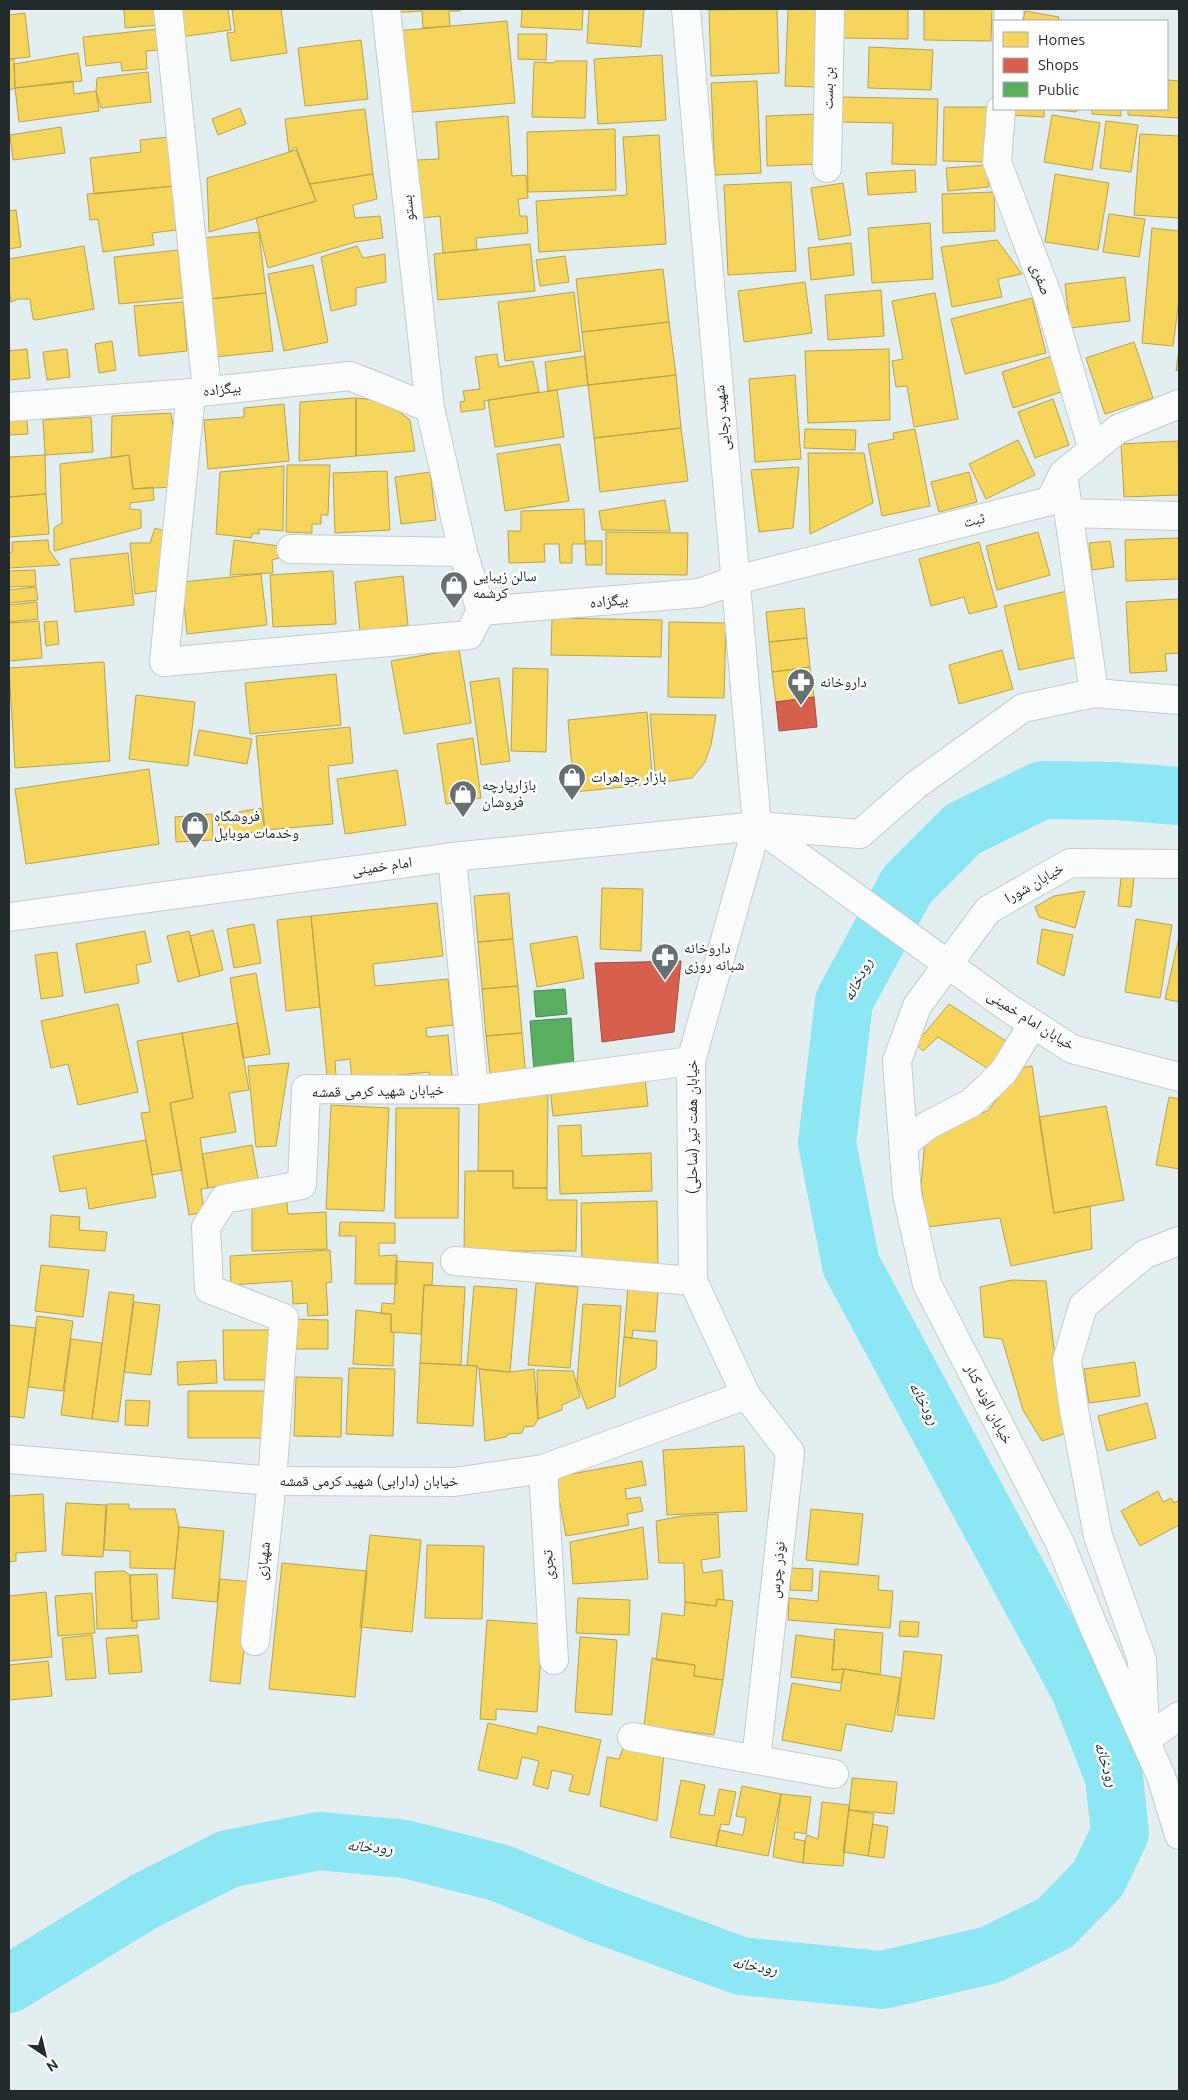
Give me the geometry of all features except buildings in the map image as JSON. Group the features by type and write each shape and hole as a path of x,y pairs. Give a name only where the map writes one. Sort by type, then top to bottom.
{"street":[{"path":"168,9 199,392 164,662 469,636 481,611"},
{"name":"بستو","path":"386,9 430,408 463,552 481,611"},
{"name":"شهید رجایی","path":"686,9 758,826"},
{"name":"بن بست","path":"827,168 830,9"},
{"name":"صفری","path":"1001,110 997,162 1048,297 1093,450"},
{"name":"بیگزاده","path":"9,408 199,392 350,376 430,408"},
{"name":"ثبت","path":"736,580 1050,501 1063,474 1118,429 1179,404"},
{"path":"1063,474 1094,693"},
{"path":"1069,513 1179,516"},
{"path":"292,548 463,552"},
{"name":"بیگزاده","path":"481,611 699,593 736,580"},
{"name":"امام خمینی","path":"9,912 452,857 758,826 860,834 916,785 1023,708 1094,693 1179,700"},
{"name":"خیابان امام خمینی","path":"758,826 1007,1008 1072,1048 1179,1077"},
{"name":"خیابان هفت تیر (ساحلی)","path":"746,1395 693,1281 691,1061 758,826"},
{"path":"452,857 474,1090"},
{"name":"خیابان شورا","path":"948,964 988,910 1070,863 1179,864"},
{"name":"خیابان الوند کنار","path":"948,964 916,1006 897,1061 907,1194 927,1284 1060,1543 1092,1623 1161,1776 1179,1835"},
{"path":"904,1144 928,1125 971,1103 988,1088 1004,1071 1032,1024"},
{"name":"خیابان شهید کرمی قمشه","path":"272,1481 284,1318 209,1289 206,1227 224,1199 302,1185 306,1090 474,1090 691,1061"},
{"path":"1145,1740 1142,1660 1098,1536 1074,1410 1067,1360 1082,1306 1145,1254 1179,1241"},
{"path":"455,1261 693,1281"},
{"name":"خیابان (دارابی) شهید کرمی قمشه","path":"9,1459 272,1481 454,1482 543,1469 746,1395"},
{"name":"نوذر چرس","path":"746,1395 790,1452 756,1760"},
{"name":"تجری","path":"543,1469 554,1660"},
{"name":"شهبازی","path":"255,1642 272,1481"},
{"path":"1145,1740 1179,1716"},
{"path":"632,1737 834,1774"}],"waterway":[{"name":"رودخانه","path":"9,1984 145,1901 228,1859 319,1841 405,1849 500,1873 596,1913 741,1966 882,1980 990,1955 1055,1923 1098,1879 1120,1833 1114,1777 1080,1690 851,1265 827,1143 844,1001 907,885 963,829 1042,790 1116,791 1179,796"}],"place":[{"name":"سالن زیبایی کرشمه","path":"454,609"},
{"name":"داروخانه","path":"801,706"},
{"name":"بازار جواهرات","path":"572,801"},
{"name":"بازارپارچه فروشان","path":"463,818"},
{"name":"فروشگاه وخدمات موبایل","path":"195,849"},
{"name":"داروخانه شبانه روزی","path":"665,981"}]}
